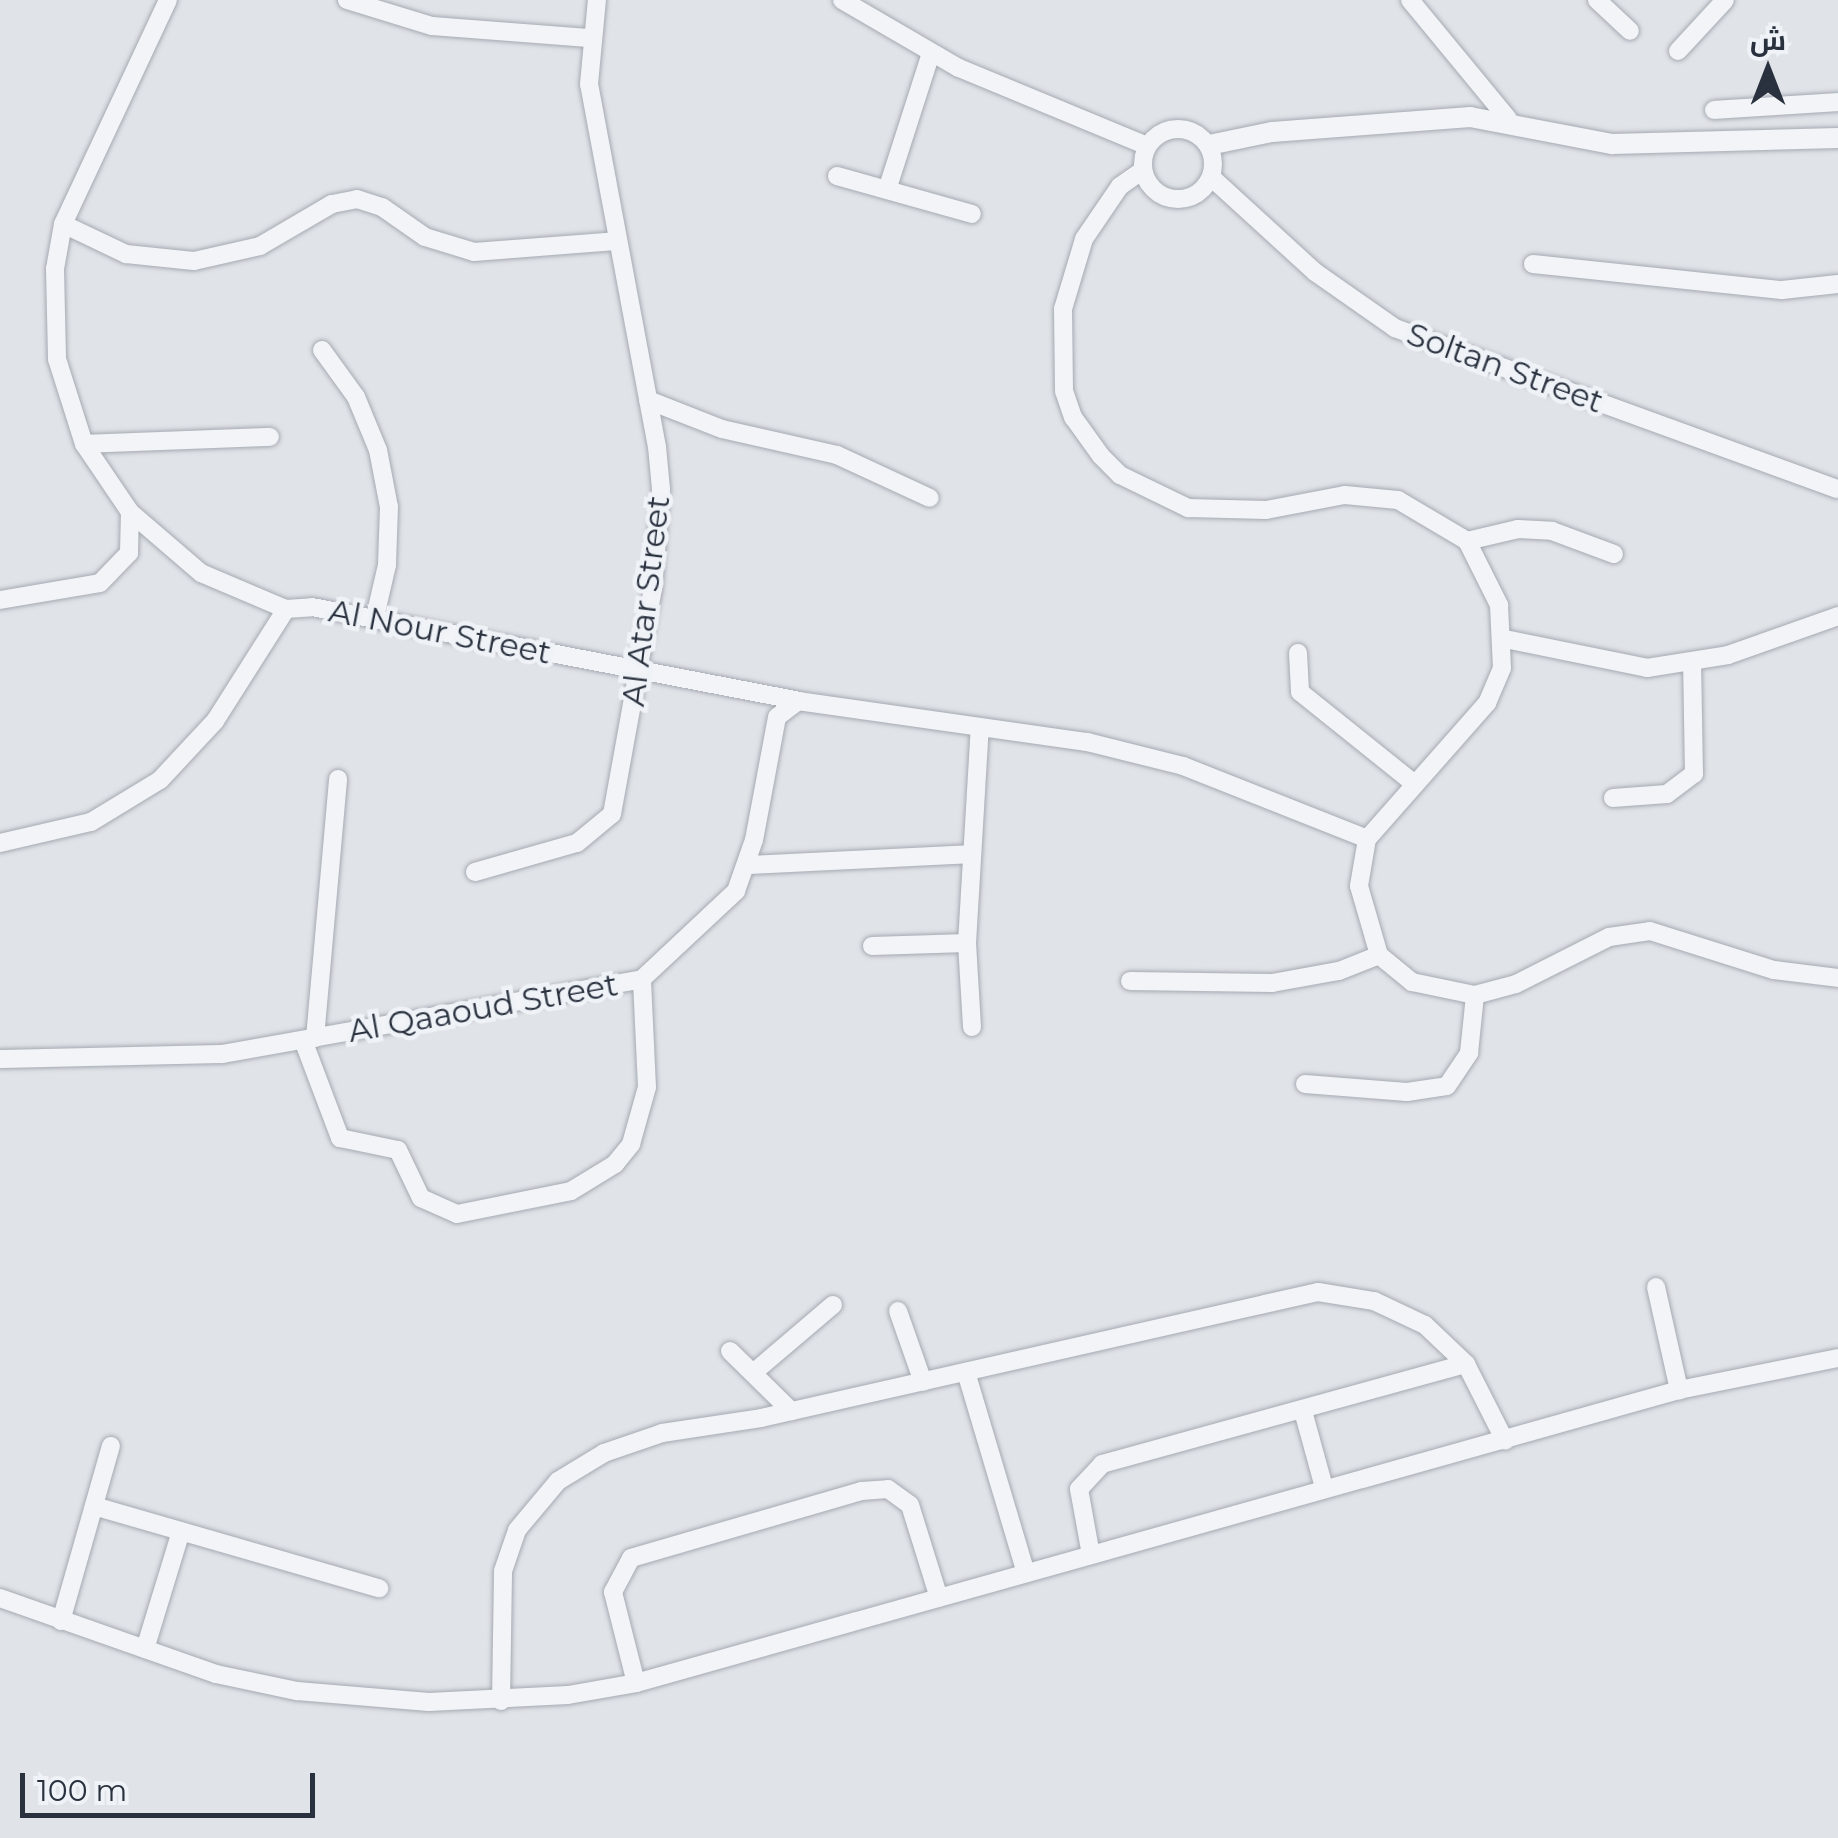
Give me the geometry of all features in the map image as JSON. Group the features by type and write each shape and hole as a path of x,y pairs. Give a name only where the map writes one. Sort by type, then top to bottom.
{"street":[{"path":"168,0 64,224 54,329 68,403 84,444 130,512 201,572 286,609"},
{"path":"347,0 432,26 590,38"},
{"name":"Al Atar Street","path":"474,872 598,832 621,785 640,671 661,489 590,84 590,38 598,0"},
{"path":"1410,0 1508,119"},
{"path":"1597,0 1630,31"},
{"path":"1678,51 1726,0"},
{"path":"851,3 931,52 1147,146"},
{"path":"887,190 931,52"},
{"path":"1714,110 1838,102"},
{"path":"1147,146 1178,128 1209,145 1292,131 1508,119 1612,144 1838,138"},
{"path":"1143,170 1168,198 1194,196 1212,178 1209,145"},
{"path":"1147,146 1143,170 1120,186 1084,239 1063,310 1064,391 1073,417 1101,456 1120,475 1188,508 1266,510 1344,495 1382,496 1466,540 1489,577 1505,639 1487,703 1367,839 1359,886 1379,955 1422,986 1475,995 1516,984 1629,932 1671,935 1774,970 1838,978"},
{"path":"837,176 972,214"},
{"name":"Soltan Street","path":"1212,178 1315,272 1395,328 1838,489"},
{"path":"64,224 126,254 194,261 260,246 332,204 357,198 382,207 425,237 474,252 616,241"},
{"path":"1533,264 1782,290 1838,284"},
{"path":"322,350 363,415 389,507 388,565 374,621"},
{"path":"648,400 722,429 837,454 930,498"},
{"path":"84,444 270,437"},
{"path":"0,600 100,583 129,553 130,512"},
{"path":"1466,540 1518,529 1552,531 1614,554"},
{"name":"Al Nour Street","path":"0,843 91,822 160,780 215,720 286,609 312,607 798,701"},
{"path":"1505,639 1621,667 1692,664 1838,616"},
{"path":"1298,653 1300,692 1414,784"},
{"path":"1614,798 1667,794 1694,774 1692,664"},
{"path":"798,701 1087,742 1183,766 1367,839"},
{"name":"Al Qaaoud Street","path":"0,1058 222,1054 451,1008 642,980 736,891 748,864 777,717 798,701"},
{"path":"972,1027 967,943 980,727"},
{"path":"338,779 309,1039 340,1138 398,1150 421,1198 457,1214 571,1191 594,1180 632,1144 648,1069 642,980"},
{"path":"748,864 970,854"},
{"path":"872,946 967,943"},
{"path":"1130,981 1272,983 1340,970 1379,955"},
{"path":"1306,1084 1408,1092 1447,1086 1469,1053 1475,995"},
{"path":"1656,1287 1679,1390"},
{"path":"501,1701 504,1571 517,1530 542,1495 604,1453 632,1442 923,1382 1318,1292 1400,1311 1466,1364 1505,1441"},
{"path":"753,1373 833,1305"},
{"path":"898,1311 923,1382"},
{"path":"730,1351 790,1411"},
{"path":"0,1598 216,1674 297,1691 501,1701 636,1683 1679,1390 1838,1358"},
{"path":"1091,1555 1078,1500 1092,1470 1466,1364"},
{"path":"966,1372 1026,1573"},
{"path":"1303,1411 1324,1487"},
{"path":"61,1621 110,1446"},
{"path":"636,1683 613,1592 630,1558 842,1496 888,1489 910,1505 939,1598"},
{"path":"94,1506 379,1588"},
{"path":"144,1649 182,1531"}]}
